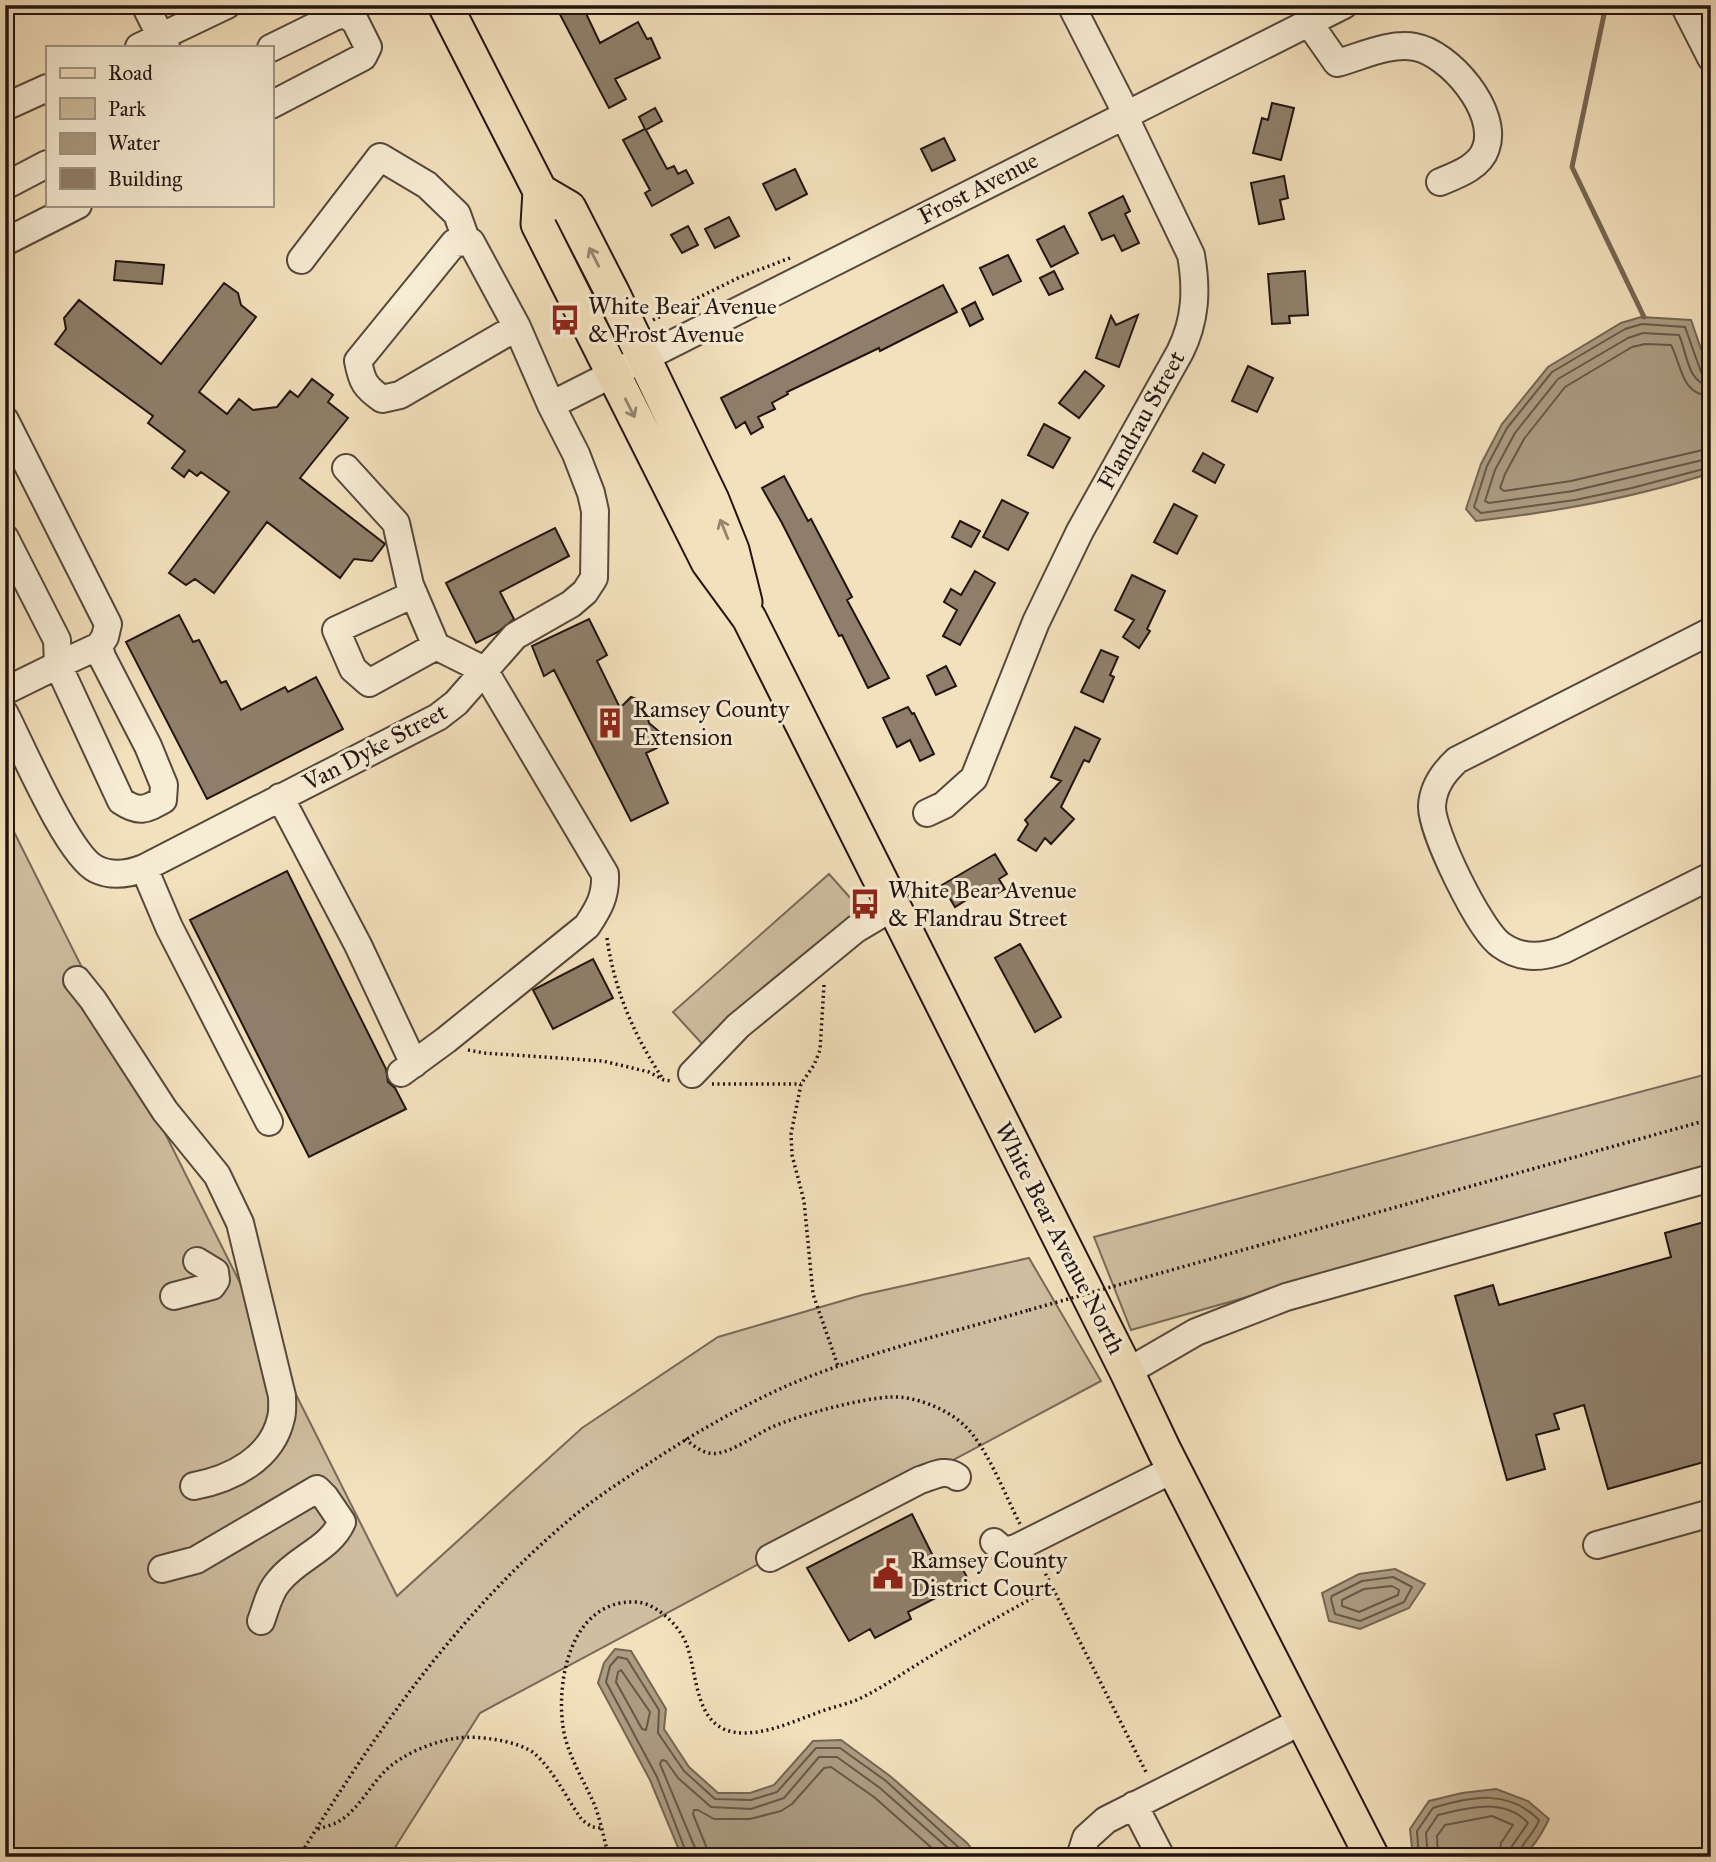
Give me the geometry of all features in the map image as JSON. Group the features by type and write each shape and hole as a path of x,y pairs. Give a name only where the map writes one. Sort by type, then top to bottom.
{"main road":[{"name":"White Bear Avenue North","path":"445,5 540,191 538,224 708,562 749,618 1174,1469 1372,1857"},
{"name":"White Bear Avenue North","path":"540,191 569,208 644,358 707,489 732,550 749,618"}],"street":[{"path":"145,5 155,44 227,5"},
{"name":"Flandrau Street","path":"927,813 944,805 974,778 1036,622 1087,520 1183,345 1191,324 1195,278 1191,255 1071,5"},
{"name":"Frost Avenue","path":"613,373 1344,5"},
{"path":"1684,5 1711,58"},
{"path":"273,47 345,13 355,21 368,47 363,57 273,104"},
{"path":"1309,23 1337,63 1397,46 1416,47 1437,56 1454,68 1483,111 1488,134 1486,148 1477,163 1440,182"},
{"path":"5,107 46,88"},
{"name":"Van Dyke Street","path":"5,714 69,841 79,855 88,864 107,873 126,874 144,868 438,717 450,708 515,636 571,604 594,578 595,511 591,493 576,454 517,327 471,242 467,242 457,214 427,185 380,156 301,260"},
{"path":"5,186 46,165"},
{"path":"5,242 76,206"},
{"path":"467,242 454,243 358,361 366,388 382,399 400,395 517,327"},
{"path":"551,405 613,373"},
{"path":"5,420 107,624 105,638 99,646 5,691"},
{"path":"281,797 358,945 408,1069 575,937 587,926 602,903 606,888 605,874 484,670 436,646 414,594 396,523 346,468"},
{"path":"5,538 57,640 58,665 121,801 134,810 149,808 163,800 164,785 99,646"},
{"path":"414,594 336,630 353,669 369,683 436,646"},
{"path":"1711,631 1465,755 1445,771 1436,786 1432,803 1438,836 1482,923 1500,945 1515,953 1539,956 1563,950 1711,876"},
{"path":"144,868 169,927 269,1122"},
{"path":"694,1080 738,1026 856,929 893,907"},
{"path":"77,980 93,1000 165,1111 217,1175 240,1223 282,1396 281,1418 274,1438 261,1454 242,1469 217,1482 194,1486"},
{"path":"1127,1372 1196,1332 1286,1297 1711,1178"},
{"path":"174,1296 212,1286 216,1280 215,1272 197,1261"},
{"path":"994,1542 1007,1551 1174,1469"},
{"path":"770,1558 920,1480 943,1472 957,1477"},
{"path":"162,1569 195,1560 317,1489 342,1522 337,1534 293,1567 278,1582 261,1621"},
{"path":"1597,1545 1711,1513"},
{"path":"1080,1857 1086,1838 1106,1820 1302,1721"},
{"path":"1146,1800 1161,1857"}],"path":[{"path":"602,903 611,968 629,1018 664,1080"},
{"path":"825,981 820,1050 801,1084 791,1134 792,1155 804,1201 813,1294 838,1366"},
{"path":"446,1040 461,1048 484,1053 603,1061 649,1072 664,1080 801,1084"},
{"path":"299,1857 372,1743 464,1624 516,1569 562,1525 615,1485 685,1439 766,1396 838,1366 1029,1310 1711,1119"},
{"path":"685,1439 705,1452 716,1454 801,1416 892,1397 920,1401 964,1424 976,1438 1052,1587 1146,1800"},
{"path":"609,1857 595,1807 566,1741 563,1726 563,1689 568,1659 575,1639 587,1620 603,1609 635,1602 651,1605 664,1614 679,1630 686,1645 696,1690 709,1719 725,1730 741,1733 781,1727 856,1700 1052,1587"},
{"path":"315,1830 338,1822 398,1761 425,1747 458,1738 492,1739 519,1745 534,1754 582,1820 592,1827 601,1828"}],"green space":[{"path":"5,814 397,1596 582,1428 718,1337 862,1295 1029,1258 1101,1381 480,1713 389,1857 5,1857"},
{"path":"829,874 861,910 705,1047 673,1012"},
{"path":"1711,1073 1711,1165 1131,1330 1094,1237"}],"water":[{"path":"1641,317 1691,320 1711,378 1711,473 1595,503 1476,521 1466,509 1481,464 1502,424 1548,367 1621,323"},
{"path":"1395,1569 1425,1584 1409,1608 1360,1629 1329,1621 1322,1593 1359,1574"},
{"path":"615,1649 631,1651 666,1709 664,1729 689,1767 718,1793 750,1793 774,1785 813,1741 841,1740 890,1776 967,1843 978,1857 682,1857 650,1780 598,1683 604,1663"},
{"path":"1496,1789 1528,1801 1549,1819 1529,1850 1519,1857 1413,1857 1410,1829 1429,1801"}],"building":[{"path":"555,5 582,5 600,43 638,22 647,39 651,38 660,58 615,79 626,99 609,108"},
{"path":"1272,103 1294,108 1281,160 1253,153 1262,118 1268,120"},
{"path":"655,108 662,121 646,130 667,169 674,166 678,174 686,170 693,183 652,206 645,193 650,190 623,140 645,129 639,117"},
{"path":"944,138 955,160 932,171 921,149"},
{"path":"795,169 807,194 776,210 763,184"},
{"path":"1284,176 1288,198 1280,200 1284,219 1259,224 1251,183"},
{"path":"1123,196 1130,211 1125,214 1139,243 1122,251 1114,235 1102,240 1089,213"},
{"path":"729,217 739,236 715,248 705,229"},
{"path":"688,226 698,245 682,253 671,235"},
{"path":"1064,226 1078,253 1051,267 1037,240"},
{"path":"1008,255 1021,281 993,295 980,268"},
{"path":"116,261 164,265 162,284 114,280"},
{"path":"1054,271 1063,289 1049,295 1040,278"},
{"path":"1305,271 1308,315 1289,316 1290,323 1272,324 1268,274"},
{"path":"224,283 238,293 241,305 256,317 199,392 227,414 239,399 253,410 277,407 290,391 298,397 312,379 333,395 328,402 348,418 300,478 385,544 372,561 354,559 340,578 267,522 214,593 195,579 186,585 169,573 229,492 201,472 197,476 189,470 184,477 172,468 185,451 148,423 153,416 55,344 66,329 64,318 79,300 161,364"},
{"path":"943,285 957,312 880,351 879,348 787,392 788,394 772,403 775,409 758,417 763,427 751,434 745,422 736,428 721,398"},
{"path":"975,302 983,319 970,326 962,309"},
{"path":"1138,315 1119,367 1096,358 1111,316 1116,325"},
{"path":"1248,366 1273,378 1257,412 1232,401"},
{"path":"1085,371 1104,386 1079,418 1059,403"},
{"path":"1044,424 1070,438 1053,468 1028,455"},
{"path":"1203,453 1224,465 1215,483 1193,471"},
{"path":"784,476 808,521 811,519 852,597 847,600 889,678 868,688 762,488"},
{"path":"1002,500 1028,513 1008,550 983,537"},
{"path":"1174,504 1197,516 1177,554 1154,542"},
{"path":"960,521 980,531 971,547 952,537"},
{"path":"555,528 569,556 500,592 514,619 498,632 476,643 446,583"},
{"path":"975,571 995,583 960,645 943,636 957,610 944,602 951,589 961,595"},
{"path":"1132,575 1165,591 1147,629 1150,631 1139,648 1123,637 1134,620 1115,610"},
{"path":"179,615 193,642 199,640 221,683 226,681 241,710 285,687 288,692 316,677 343,729 207,799 126,642"},
{"name":"Ramsey County Extension","path":"589,619 607,655 597,661 620,708 631,697 644,702 649,723 662,734 657,748 646,753 668,803 631,821 554,670 544,676 532,646"},
{"path":"1101,650 1118,657 1110,675 1114,677 1103,702 1081,692"},
{"path":"946,666 956,686 936,695 927,676"},
{"path":"908,707 912,714 914,713 934,754 920,761 910,740 897,747 883,718"},
{"path":"1075,727 1100,739 1089,762 1084,760 1061,807 1074,819 1051,844 1045,838 1036,851 1018,840 1028,824 1025,820 1061,781 1051,777"},
{"path":"995,854 1007,874 999,879 1005,889 992,896 987,887 955,907 942,885"},
{"path":"287,871 386,1069 388,1082 395,1088 406,1109 309,1157 190,920"},
{"path":"1020,944 1061,1017 1035,1032 995,958"},
{"path":"593,959 613,998 553,1029 533,990"},
{"path":"1711,1220 1711,1460 1608,1489 1584,1405 1554,1414 1559,1429 1536,1435 1545,1469 1507,1480 1455,1296 1493,1285 1499,1305 1671,1257 1665,1233"},
{"name":"Ramsey County District Court","path":"912,1514 938,1566 956,1556 969,1581 908,1612 911,1619 875,1638 870,1629 849,1641 807,1568"}],"waterway":[{"path":"1606,5 1572,167 1644,317"}],"place":[{"name":"White Bear Avenue & Frost Avenue","path":"565,320"},
{"name":"Ramsey County Extension","path":"610,723"},
{"name":"White Bear Avenue & Flandrau Street","path":"865,904"},
{"name":"Ramsey County District Court","path":"888,1574"}]}
